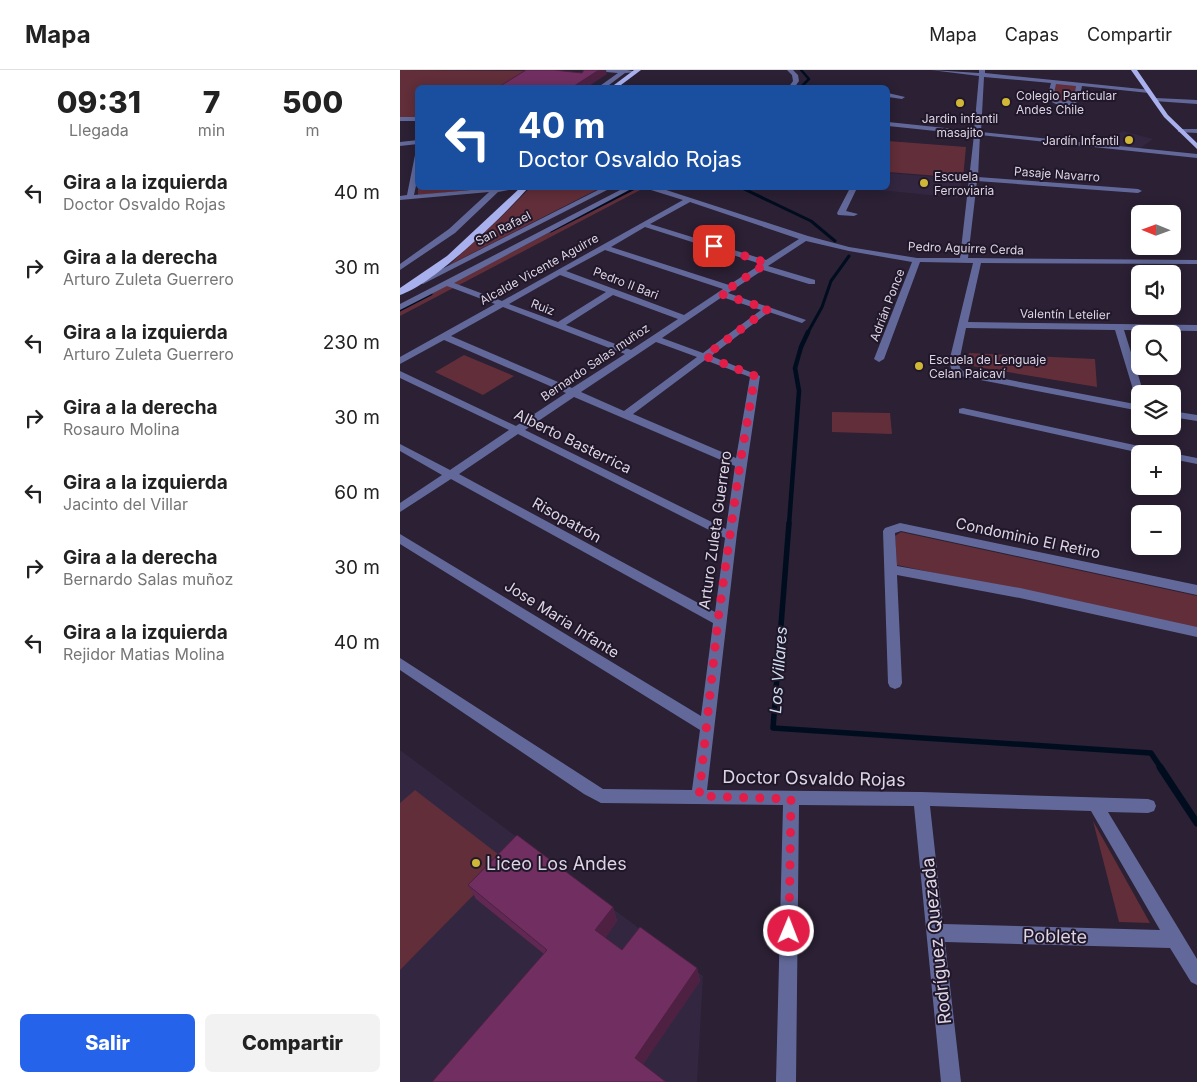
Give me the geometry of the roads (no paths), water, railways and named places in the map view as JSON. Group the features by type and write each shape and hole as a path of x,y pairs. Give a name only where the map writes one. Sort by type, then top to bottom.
{"main road":[{"path":"627,85 648,70"},
{"path":"1134,70 1180,131 1197,147"},
{"path":"617,85 637,71"},
{"path":"400,284 433,263 469,234 511,190"},
{"path":"400,292 409,288 442,264 477,234 522,190"}],"street":[{"path":"585,70 637,71"},
{"path":"790,70 795,75 796,81 793,85"},
{"path":"934,70 982,72 1149,91"},
{"path":"605,85 626,71"},
{"path":"964,262 974,179 982,72"},
{"path":"1054,81 1050,98 1058,103 1068,104 1075,101 1079,84"},
{"path":"890,97 902,97"},
{"path":"1156,100 1197,102"},
{"path":"400,119 415,119"},
{"path":"890,124 1197,156"},
{"path":"1180,131 1197,131"},
{"path":"400,144 415,142"},
{"path":"410,197 415,169"},
{"name":"Pasaje Navarro","path":"974,179 1138,191"},
{"path":"400,198 478,190"},
{"path":"400,268 452,231 495,190"},
{"name":"San Rafael","path":"409,288 603,190"},
{"path":"400,307 625,190"},
{"name":"Pedro Aguirre Cerda","path":"661,190 804,238 848,249 917,260 964,262 1197,262"},
{"path":"852,190 841,213 854,214"},
{"name":"Alcalde Vicente Aguirre","path":"400,362 690,199"},
{"path":"644,225 812,282"},
{"name":"Bernardo Salas muñoz","path":"400,508 804,238"},
{"path":"604,247 802,320"},
{"name":"Adrián Ponce","path":"879,360 917,260"},
{"path":"977,262 967,298 964,325 954,362 955,369 960,373 1131,406"},
{"name":"Pedro II Bari","path":"560,272 684,318"},
{"name":"Ruiz","path":"447,283 631,354"},
{"path":"558,326 613,292"},
{"path":"625,415 768,309"},
{"name":"Valentín Letelier","path":"964,325 1197,328"},
{"path":"1119,328 1137,385"},
{"path":"444,337 740,464"},
{"name":"Arturo Zuleta Guerrero","path":"654,338 755,376 740,464 718,620 699,796"},
{"name":"Alberto Basterrica","path":"400,374 731,536"},
{"path":"963,411 1131,447"},
{"path":"1181,415 1197,418"},
{"name":"Risopatrón","path":"400,447 718,620"},
{"path":"1181,458 1197,461"},
{"name":"Condominio El Retiro","path":"895,683 889,531 900,527 1197,590"},
{"name":"Jose Maria Infante","path":"400,538 707,727"},
{"path":"891,569 1020,593 1197,632"},
{"name":"Doctor Osvaldo Rojas","path":"400,663 602,796 921,799 1148,806"},
{"path":"786,1082 791,799"},
{"name":"Rodríguez Quezada","path":"921,799 951,1082"},
{"path":"1094,804 1197,976"},
{"name":"Poblete","path":"935,933 1175,939"}],"waterway":[{"path":"801,70 809,79 803,85"},
{"path":"551,231 631,190"},
{"path":"746,190 811,221 835,241"},
{"name":"Los Villares","path":"807,333 822,307 831,281 849,256"},
{"path":"400,310 431,294"},
{"name":"Los Villares","path":"789,524 799,391 795,368 807,333"},
{"name":"Los Villares","path":"789,523 773,728 1151,753 1161,768"},
{"name":"Los Villares","path":"1160,767 1197,823"}],"place":[{"name":"Colegio Particular Andes Chile","path":"1006,102"},
{"name":"Jardin infantil masajito","path":"960,103"},
{"name":"Jardín Infantil","path":"1129,140"},
{"name":"Escuela Ferroviaria","path":"924,183"},
{"name":"Escuela de Lenguaje Celan Paicaví","path":"919,366"},
{"name":"Liceo Los Andes","path":"476,863"}]}
